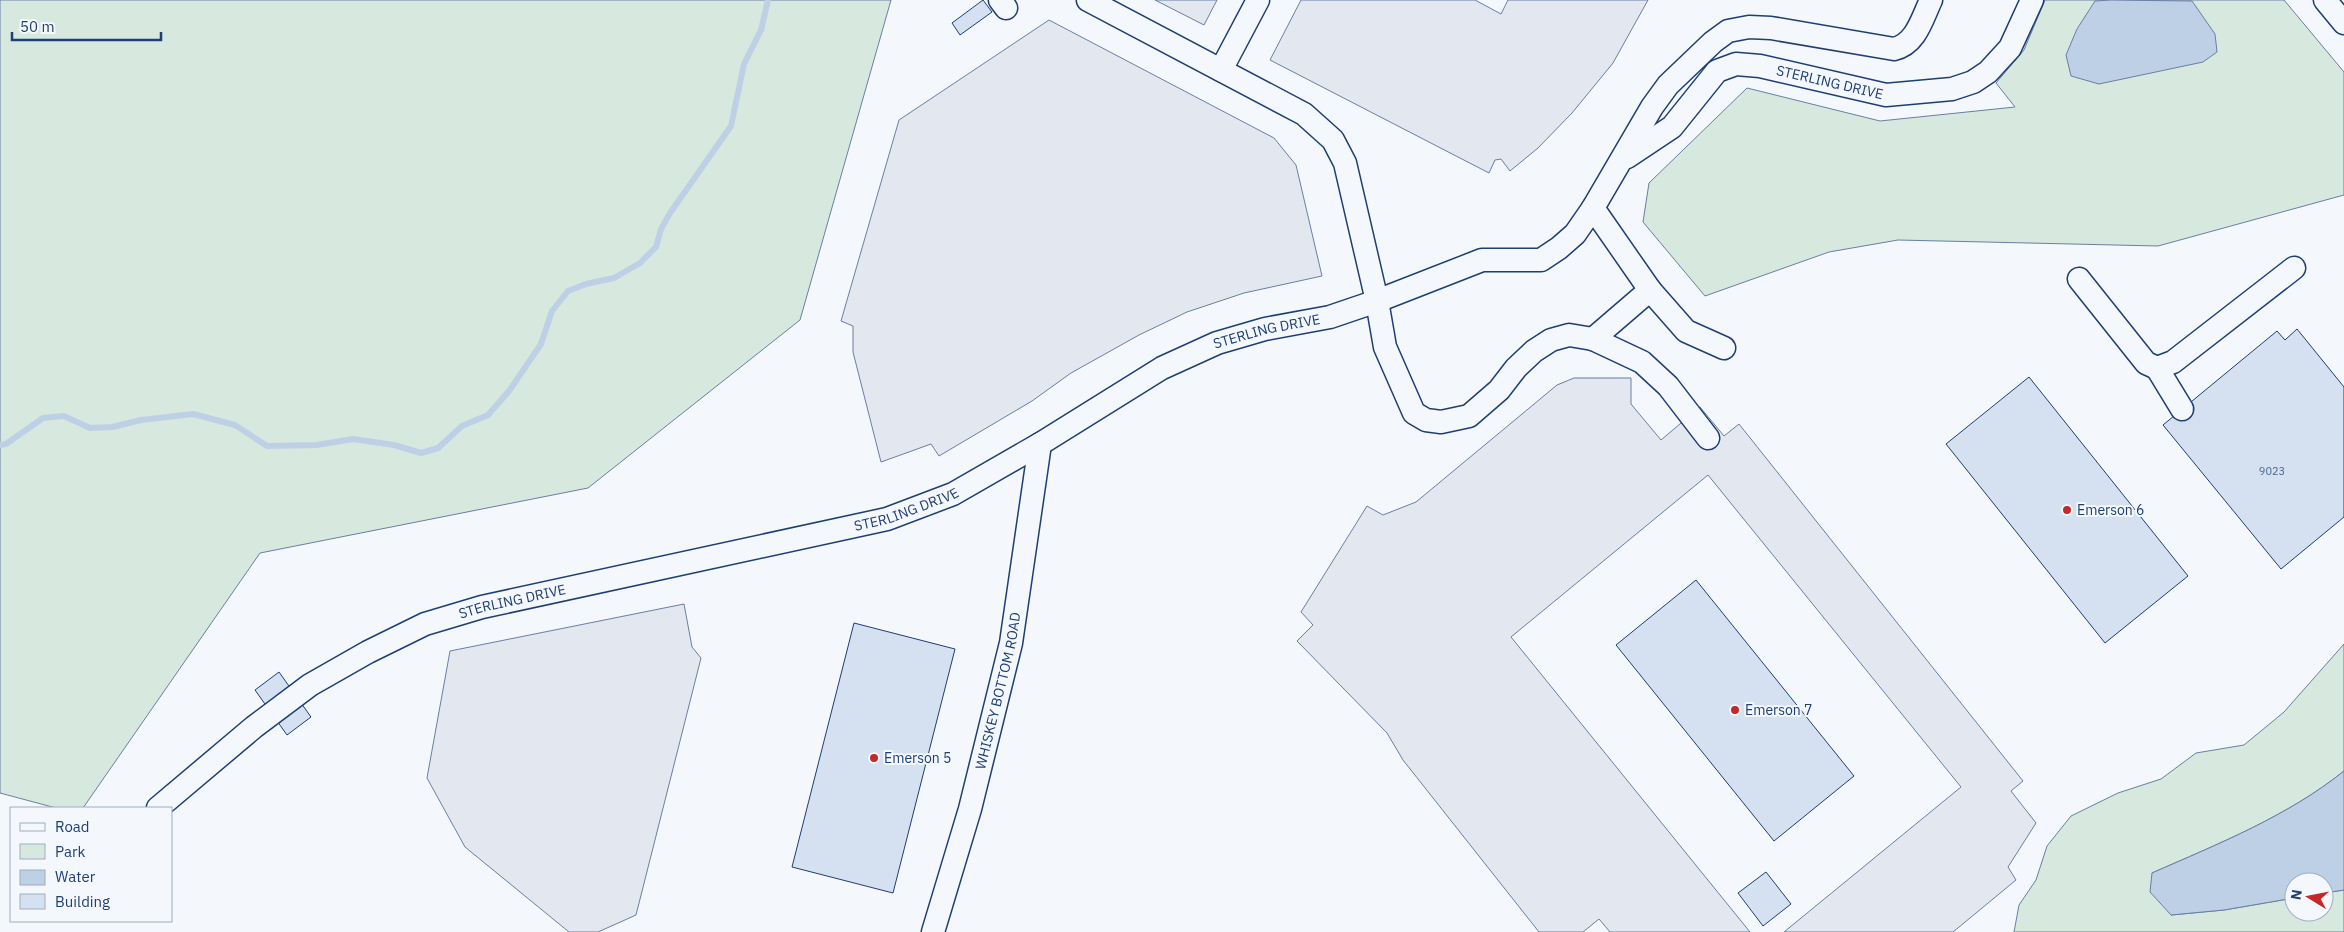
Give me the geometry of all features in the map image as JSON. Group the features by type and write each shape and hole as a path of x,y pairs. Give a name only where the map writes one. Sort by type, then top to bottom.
{"street":[{"path":"1088,0 1304,114 1333,140 1345,163 1377,302 1385,347 1396,376 1414,412 1426,420 1441,422 1469,416 1499,390 1516,368 1534,351 1550,340 1569,335 1593,340 1642,362 1668,386 1708,438"},
{"path":"1221,70 1258,0"},
{"name":"STERLING DRIVE","path":"159,807 254,727 310,685 368,652 425,624 482,607 887,519 952,494 1040,444 1162,368 1217,344 1265,329 1330,317 1377,302 1482,260 1541,260 1575,234 1622,160 1652,107 1668,85 1713,42 1728,31 1749,27 1772,28 1894,49 1908,44 1913,38 1931,0"},
{"name":"STERLING DRIVE","path":"1622,160 1672,127 1717,71 1736,64 1760,66 1886,95 1952,89 1973,82 1988,72 2005,54 2032,0"},
{"path":"2325,0 2344,23"},
{"path":"1592,208 1650,290 1686,331 1724,348"},
{"path":"2157,368 2173,362 2294,268"},
{"path":"2079,279 2146,363 2157,368 2182,409"},
{"path":"1593,340 1650,290"},
{"name":"WHISKEY BOTTOM ROAD","path":"933,932 970,809 1011,644 1040,444"}],"green space":[{"path":"0,0 891,0 800,320 588,488 260,553 84,807 52,807 0,793"},
{"path":"2045,0 2284,0 2344,72 2344,195 2158,246 1898,240 1829,252 1705,296 1643,222 1649,183 1747,88 1880,121 2015,107 1996,83 2024,50"},
{"path":"2344,644 2344,771 2300,802 2252,828 2152,873 2171,915 2224,910 2284,900 2284,922 2334,922 2334,892 2344,890 2344,932 2014,932 2019,905 2036,880 2047,846 2071,816 2118,793 2161,779 2196,753 2244,745 2284,712"}],"shaded area":[{"path":"1155,0 1217,0 1204,25"},
{"path":"1301,0 1475,0 1501,14 1508,0 1648,0 1613,63 1572,113 1538,148 1510,171 1501,159 1495,160 1489,173 1270,60"},
{"path":"1049,20 1274,138 1296,165 1322,276 1244,293 1187,312 1139,335 1071,373 1032,401 939,456 931,444 881,462 853,352 853,326 841,321 899,120"},
{"path":"1574,378 1631,378 1631,404 1661,440 1700,407 1724,436 1739,424 2023,781 2011,791 2036,823 2008,867 2016,880 1953,932 1784,932 1961,787 1708,475 1511,637 1750,932 1610,932 1599,919 1583,932 1539,932 1403,760 1387,733 1297,641 1313,625 1301,612 1367,506 1383,515 1416,502 1557,385"},
{"path":"684,604 692,647 701,658 636,915 598,932 569,932 465,847 427,778 450,651"}],"water":[{"path":"2095,1 2192,1 2215,34 2217,52 2203,62 2099,84 2071,76 2066,55 2077,29"},
{"path":"2344,771 2344,890 2334,892 2334,872 2284,872 2284,900 2224,910 2171,915 2150,892 2152,873 2252,828 2300,802"}],"building":[{"path":"983,0 992,12 960,35 952,23"},
{"path":"2297,329 2344,387 2344,517 2281,569 2163,425 2277,331 2285,340"},
{"name":"Emerson 6","path":"2029,377 2188,576 2105,643 1946,444"},
{"name":"Emerson 7","path":"1696,580 1854,776 1774,841 1616,645"},
{"name":"Emerson 5","path":"854,623 955,649 893,893 792,867"},
{"path":"279,672 311,717 287,735 255,690"},
{"path":"1766,872 1791,904 1763,926 1738,893"}],"waterway":[{"path":"0,445 6,444 43,418 64,416 90,428 112,427 141,420 193,414 235,425 267,446 317,445 353,439 394,445 421,453 438,448 462,426 488,415 509,391 541,344 552,311 568,291 586,284 614,278 640,263 656,247 661,229 670,213 731,126 744,64 761,30 768,0"}],"place":[{"name":"Emerson 6","path":"2067,510"},
{"name":"Emerson 7","path":"1735,710"},
{"name":"Emerson 5","path":"874,758"}]}
